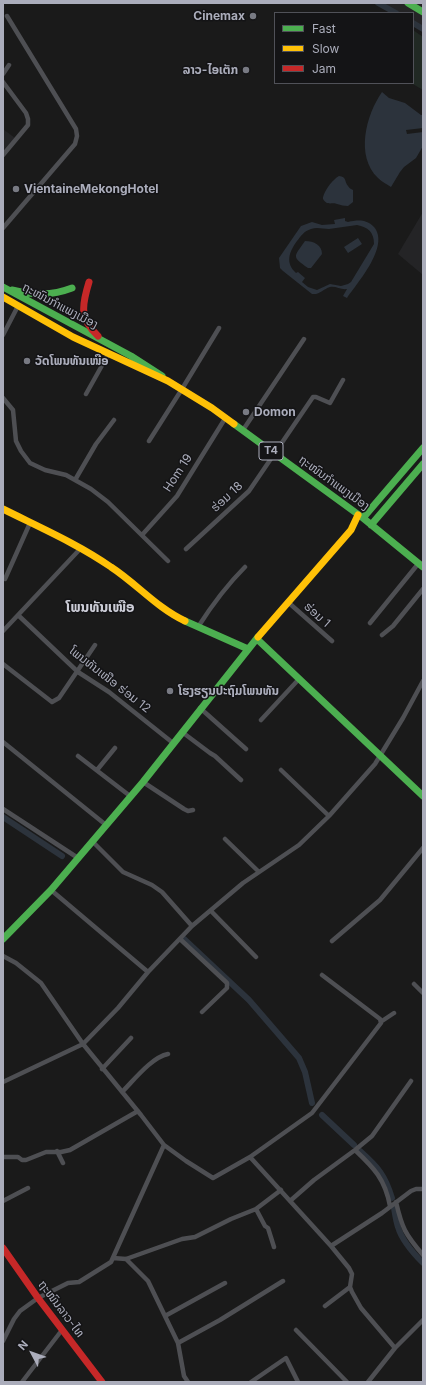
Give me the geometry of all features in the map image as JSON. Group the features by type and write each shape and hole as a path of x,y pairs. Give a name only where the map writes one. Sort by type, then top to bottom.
{"street":[{"path":"408,3 423,12"},
{"path":"3,228 75,144 77,136 76,129 7,16"},
{"path":"3,74 9,65"},
{"path":"3,82 26,113 28,119 28,125 3,155"},
{"path":"89,282 85,296 83,313 89,327 106,343"},
{"path":"4,288 33,295 47,295 59,294 72,288"},
{"name":"ຖະໜົນກຳແພງເມືອງ","path":"4,288 150,367 168,381"},
{"name":"ຖະໜົນກຳແພງເມືອງ","path":"3,297 61,330 168,381 226,417 275,455 360,516 421,566"},
{"path":"3,335 18,306"},
{"path":"50,324 55,316"},
{"path":"61,330 66,322"},
{"path":"149,441 219,328"},
{"path":"243,430 304,339"},
{"path":"86,394 109,353"},
{"name":"ຮ່ອມ 18","path":"186,549 249,491 275,455 313,397 330,403 343,380"},
{"path":"3,398 13,410 16,442 25,458 30,463 45,470 66,475 91,489 108,502 168,561"},
{"name":"Hom 19","path":"142,535 177,496 226,417"},
{"path":"75,480 96,444 114,420"},
{"path":"3,939 51,890 143,782 248,649 351,530 360,516 423,448"},
{"path":"371,525 423,464"},
{"path":"3,511 80,548 112,567 172,615 248,649"},
{"path":"5,579 30,523"},
{"path":"3,631 80,548"},
{"path":"370,622 421,566"},
{"path":"198,627 224,590 246,567"},
{"path":"382,635 392,626 423,589"},
{"name":"ຮ່ອມ 1","path":"289,603 332,641"},
{"name":"ໂພນທັນເໜືອ ຮ່ອມ 12","path":"18,615 78,672 109,692 173,743"},
{"path":"257,639 423,796"},
{"path":"3,664 52,702 59,698 95,645"},
{"path":"261,720 299,679"},
{"path":"3,1082 82,1044 118,1008 148,972 192,926 258,872 299,845 329,816 375,764 423,681"},
{"path":"200,708 246,749"},
{"path":"182,732 216,756 241,780"},
{"path":"3,742 106,825"},
{"path":"97,770 115,748"},
{"path":"78,756 130,796"},
{"path":"281,770 329,816"},
{"path":"143,782 184,809 188,811 193,810"},
{"path":"3,809 78,858"},
{"path":"225,840 258,872"},
{"path":"92,842 123,872 152,885 162,892 192,926"},
{"path":"332,941 380,900 423,848"},
{"path":"51,890 148,972"},
{"path":"211,911 256,957"},
{"path":"180,939 227,983 227,988 202,1012"},
{"path":"3,956 16,963 41,983 82,1044 138,1111 164,1145 213,1178 250,1157 312,1113 382,1021 394,1013"},
{"path":"322,975 382,1021"},
{"path":"414,984 423,994"},
{"path":"102,1068 131,1038"},
{"path":"122,1092 150,1064 165,1054 168,1054"},
{"path":"290,1200 314,1180 355,1150 376,1130 411,1081"},
{"path":"3,1157 18,1157 22,1160 26,1160 46,1152 61,1152 70,1150 138,1111"},
{"path":"3,1341 14,1319 20,1311 38,1298 68,1283 79,1282 110,1262 164,1145"},
{"path":"355,1150 374,1168 380,1177 390,1206"},
{"path":"57,1151 63,1164"},
{"path":"250,1157 290,1200 349,1268 352,1274 350,1287 360,1308 395,1348"},
{"path":"3,1201 28,1188"},
{"path":"331,1246 411,1191 423,1189"},
{"path":"113,1258 126,1259 182,1239 194,1237 256,1209 281,1190"},
{"path":"396,1202 404,1231 423,1255"},
{"path":"256,1209 265,1226 268,1228 274,1247"},
{"name":"ຖະໜົນລາວ-ໄທ","path":"3,1248 38,1298 102,1382"},
{"path":"126,1259 148,1282 178,1342 184,1376 188,1382"},
{"path":"165,1316 226,1282"},
{"path":"178,1342 220,1320 283,1282"},
{"path":"325,1306 350,1287"},
{"path":"368,1382 395,1348 423,1320"},
{"path":"22,1382 62,1330"},
{"path":"296,1330 347,1382"},
{"path":"251,1382 286,1358 298,1382"}],"shaded area":[{"path":"378,3 423,3 423,29 414,24 414,12 394,12"},
{"path":"414,31 423,37 423,90 413,84 414,84"},
{"path":"382,92 389,98 405,103 423,115 423,128 406,130 407,134 423,132 423,146 416,158 400,172 391,187 380,179 371,169 367,159 365,147 365,135 371,112"},
{"path":"3,129 15,138 3,153"},
{"path":"339,176 344,178 348,187 353,190 353,202 348,206 328,203 323,199 323,196 329,186"},
{"path":"423,212 423,275 398,254"},
{"path":"345,218 345,221 348,222 365,221 374,227 378,235 378,244 371,264 347,298 343,296 347,289 334,287 330,287 317,294 312,294 280,268 279,258 301,226 312,222 322,225 335,224 334,220","holes":["357,225 372,233 374,244 351,282 341,286 330,284 317,290 308,287 302,282 305,278 298,272 296,273 290,265 289,257 294,245 306,231 313,228 329,229"]},
{"path":"358,238 362,244 348,253 344,247"},
{"path":"305,241 317,244 322,251 322,254 311,268 308,268 299,261 296,256 298,250"}],"waterway":[{"path":"378,3 394,12"},
{"path":"414,24 423,29"},
{"path":"3,817 62,856"},
{"path":"184,939 249,1000 299,1058 305,1072 312,1103"},
{"path":"322,1115 354,1145"},
{"path":"360,1151 372,1162 384,1177 392,1198"},
{"path":"394,1208 397,1225 402,1237 423,1263"}],"traffic: fast":[{"path":"408,3 423,12"},
{"path":"3,287 131,356 162,376"},
{"path":"12,290 42,294 64,291 72,288"},
{"path":"234,424 363,518 423,567"},
{"path":"363,518 423,448"},
{"path":"371,525 423,464"},
{"path":"185,621 248,649"},
{"path":"3,939 51,890 143,782 258,637"},
{"path":"257,639 423,796"}],"traffic: slow":[{"path":"3,297 73,337 168,381 212,408 234,424"},
{"path":"3,509 85,551 120,574 156,603 185,621"},
{"path":"258,637 351,530 358,515"}],"traffic: jam":[{"path":"89,282 85,298 84,311 88,323 98,336"},
{"path":"3,1248 38,1298 102,1382"}],"place":[{"name":"Cinemax","path":"253,16"},
{"name":"ລາວ-ໄອເຕັກ","path":"246,70"},
{"name":"VientaineMekongHotel","path":"16,189"},
{"name":"ວັດໂພນທັນເໜືອ","path":"27,361"},
{"name":"Domon","path":"246,412"},
{"name":"ໂຮງຮຽນປະຖົມໂພນທັນ","path":"170,691"}],"district":[{"name":"ໂພນທັນເໜືອ","path":"100,608"}]}
